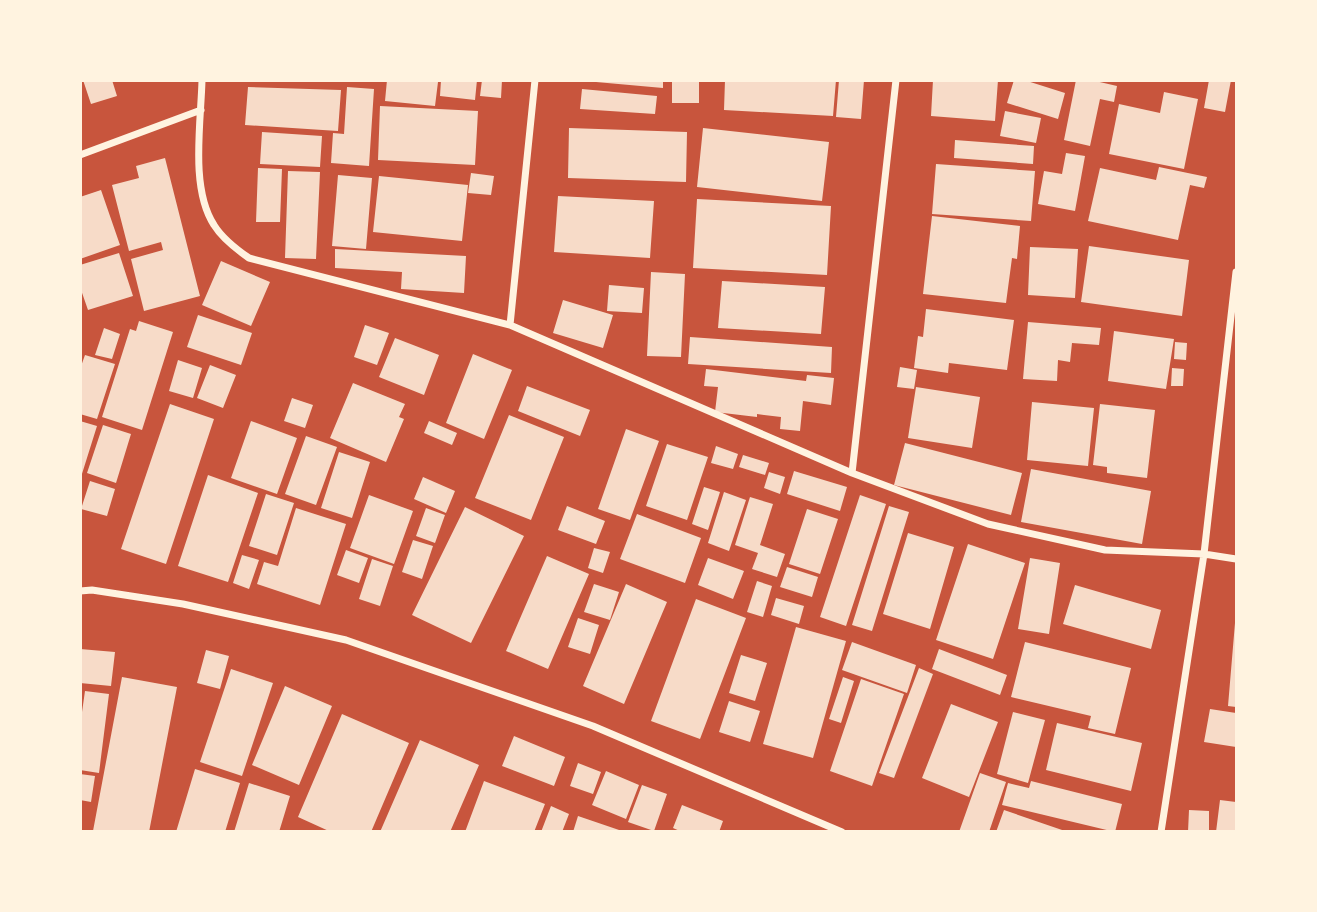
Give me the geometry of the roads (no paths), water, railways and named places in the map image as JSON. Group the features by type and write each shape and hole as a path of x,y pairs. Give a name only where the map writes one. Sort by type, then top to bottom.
{"street":[{"path":"202,80 199,170 204,201 213,225 249,258 510,326 852,473 988,524 1105,550 1204,554 1237,559"},
{"path":"510,326 535,80"},
{"path":"852,473 897,80"},
{"path":"80,155 201,110"},
{"path":"1161,831 1204,554 1237,272"},
{"path":"80,591 92,590 183,604 346,640 593,726 842,831"}]}
